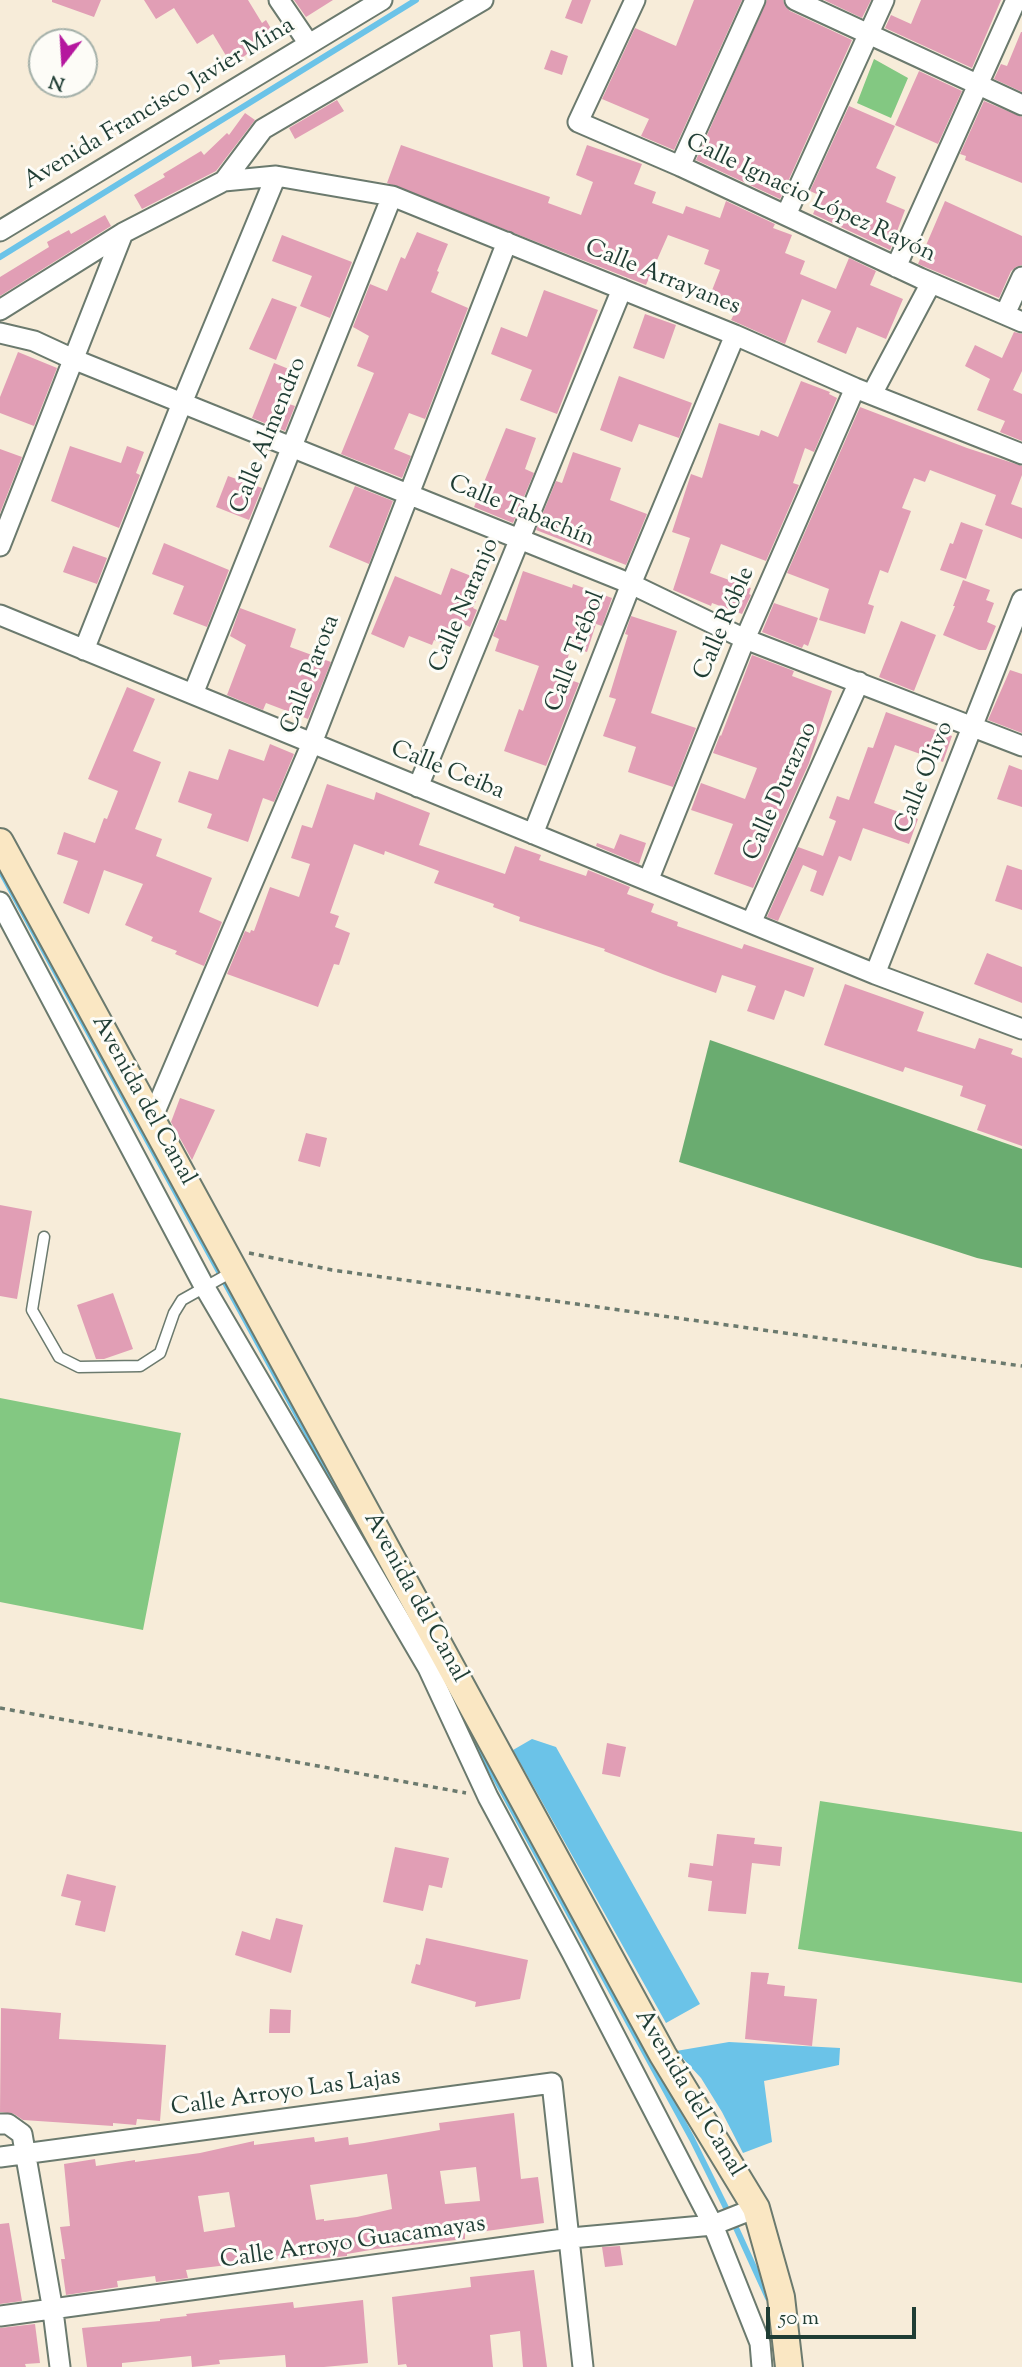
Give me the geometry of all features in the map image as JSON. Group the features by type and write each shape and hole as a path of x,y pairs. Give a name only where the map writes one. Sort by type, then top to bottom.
{"street":[{"path":"279,0 309,44"},
{"name":"Avenida Francisco Javier Mina","path":"0,231 382,0"},
{"path":"0,310 123,233 224,181 263,129 483,0"},
{"name":"Calle Ignacio López Rayón","path":"635,0 578,122 680,166 931,283 1014,318"},
{"path":"680,166 755,0"},
{"path":"796,0 1022,105"},
{"path":"786,215 884,0"},
{"path":"896,267 1016,0"},
{"path":"84,650 182,402 276,176"},
{"name":"Calle Arrayanes","path":"224,181 276,176 392,196 1022,454"},
{"name":"Calle Almendro","path":"193,694 392,196"},
{"path":"0,546 123,233"},
{"name":"Calle Parota","path":"151,1121 312,743 507,242"},
{"path":"1014,318 1022,277"},
{"name":"Calle Róble","path":"648,881 746,639 863,391 931,283"},
{"name":"Calle Naranjo","path":"418,787 622,289"},
{"name":"Calle Tabachín","path":"0,333 34,341 631,584 746,639 1022,746"},
{"name":"Calle Trébol","path":"533,834 631,584 735,335"},
{"name":"Calle Olivo","path":"875,974 1022,600"},
{"name":"Calle Ceiba","path":"0,615 875,974 1022,1029"},
{"name":"Calle Durazno","path":"751,923 859,682"},
{"name":"Avenida del Canal","path":"0,842 151,1121 223,1271 663,2055 735,2217 782,2297 789,2367"},
{"path":"0,902 223,1271 428,1668 488,1797 572,1953 735,2217 760,2343 762,2367"},
{"name":"Calle Arroyo Las Lajas","path":"0,2157 552,2083 571,2238"},
{"path":"0,2124 8,2124 22,2134 53,2311 60,2367"},
{"name":"Calle Arroyo Guacamayas","path":"0,2316 53,2311 735,2217"},
{"path":"571,2238 583,2367"}],"lane":[{"path":"44,1237 32,1310 59,1357 79,1367 140,1366 160,1353 174,1313 182,1300 223,1271"}],"path":[{"path":"223,1271 332,1270 1022,1366"},
{"path":"0,1708 488,1797"}],"green space":[{"path":"874,59 908,78 891,118 857,103"},
{"path":"710,1040 1022,1149 1022,1268 977,1258 679,1162"},
{"path":"0,1398 181,1433 143,1630 0,1602"},
{"path":"820,1801 1022,1832 1022,1983 798,1949"}],"water":[{"path":"532,1739 556,1747 700,2004 666,2023 513,1750"},
{"path":"729,2042 840,2048 839,2065 764,2081 772,2142 743,2153 701,2078 676,2051"}],"building":[{"path":"52,0 101,0 94,17"},
{"path":"144,0 248,0 262,23 266,20 276,37 231,64 213,34 197,44 174,8 156,19"},
{"path":"294,0 333,0 306,17"},
{"path":"572,0 591,0 582,24 565,18"},
{"path":"694,0 742,0 674,150 641,136 649,119 602,99 635,28 676,46"},
{"path":"767,0 783,0 790,11 852,40 780,199 696,160"},
{"path":"824,0 871,0 862,18"},
{"path":"921,0 1001,0 972,68 885,28 891,15 911,24"},
{"path":"1021,32 1022,92 994,79 1001,64 1007,66"},
{"path":"551,50 568,56 562,75 544,69"},
{"path":"919,71 962,91 938,144 895,125"},
{"path":"337,100 344,111 295,139 289,128"},
{"path":"984,101 1022,117 1022,183 965,160 966,156 960,154"},
{"path":"849,106 895,126 876,168 896,177 886,202 905,210 890,250 813,214 821,196 810,191"},
{"path":"245,113 255,120 216,171 142,209 134,195 201,151 204,155 227,133 229,135"},
{"path":"401,145 550,197 548,203 581,215 593,182 576,175 587,145 642,164 634,184 656,192 652,203 683,214 686,206 720,218 726,201 775,224 773,228 792,235 785,253 805,261 800,274 836,289 849,258 876,271 870,285 903,299 886,339 857,327 846,354 817,342 831,311 802,299 785,344 731,320 734,314 707,303 720,270 704,264 709,250 668,235 646,285 387,183"},
{"path":"945,201 1022,236 1022,265 1011,271 999,298 918,264"},
{"path":"105,215 111,226 0,296 0,277 49,247 47,242 69,230 71,234"},
{"path":"417,232 448,244 431,292 468,308 425,419 409,413 394,449 411,456 402,478 341,454 374,373 357,366 369,336 353,327 370,284 387,291 401,257 405,259"},
{"path":"282,235 352,262 330,318 300,306 312,276 272,261"},
{"path":"544,290 598,310 557,414 520,400 532,370 491,354 501,327 527,337"},
{"path":"272,298 297,307 276,360 249,349"},
{"path":"645,314 676,325 664,359 633,348"},
{"path":"1014,332 1022,334 1022,371 1013,390 1022,394 1022,441 1000,432 1005,421 977,410 990,379 965,366 975,345 1002,358"},
{"path":"18,352 57,368 34,426 0,413 0,397"},
{"path":"274,363 301,374 289,404 295,406 285,431 252,418"},
{"path":"619,376 692,403 679,438 639,424 632,442 600,430"},
{"path":"801,381 830,392 829,394 837,398 814,452 805,448 793,483 799,485 766,561 721,544 710,573 751,588 751,595 742,614 712,603 711,606 673,590 690,538 672,532 691,474 702,478 719,423 759,436 761,430 778,437"},
{"path":"860,407 1022,466 1022,475 1011,504 1022,508 1022,539 985,525 996,495 930,470 925,482 914,478 902,508 911,511 888,573 880,570 868,604 874,606 865,634 819,620 829,589 787,573"},
{"path":"506,428 536,438 525,469 534,473 513,523 474,507"},
{"path":"70,446 121,463 127,446 144,452 136,473 140,475 119,528 51,501"},
{"path":"0,449 22,457 0,513"},
{"path":"573,452 621,468 610,500 647,514 626,565 536,530 556,481 562,483"},
{"path":"228,476 262,488 249,520 216,507"},
{"path":"355,486 393,501 369,564 329,547"},
{"path":"961,522 983,530 966,579 940,570"},
{"path":"164,543 229,570 207,627 173,614 184,586 152,574"},
{"path":"73,546 107,558 97,584 63,572"},
{"path":"451,568 484,581 473,608 477,610 470,627 462,623 453,647 434,640 432,645 409,636 404,648 371,634 395,576 441,595"},
{"path":"523,571 612,598 602,626 596,624 587,652 571,647 562,677 579,683 546,766 504,751 519,709 523,711 539,666 495,651 499,639 493,636 500,619 506,621"},
{"path":"963,580 990,590 986,600 994,603 987,622 996,626 986,650 979,650 943,635"},
{"path":"774,603 818,618 808,646 804,644 802,648 762,632"},
{"path":"240,608 296,629 290,647 331,662 308,719 266,703 263,710 227,695 246,645 230,636"},
{"path":"631,616 677,631 651,713 696,728 673,787 628,772 636,747 603,736 616,699 609,697"},
{"path":"901,621 936,635 914,691 879,677"},
{"path":"752,655 794,671 792,676 832,691 809,763 753,888 714,874 733,824 691,810 701,783 745,799 757,768 713,753"},
{"path":"1010,670 1022,674 1022,733 988,720"},
{"path":"127,687 155,699 133,751 161,762 135,829 162,839 156,856 212,878 199,912 222,922 204,966 175,954 177,951 151,941 153,937 125,925 143,884 104,870 89,914 63,903 78,861 57,854 64,832 95,843 118,791 88,779"},
{"path":"886,712 952,736 943,762 895,745 874,803 918,819 909,844 863,828 851,861 839,856 823,896 810,891 817,871 803,865 778,921 767,917 798,847 823,856 836,821 829,818 837,796 849,800 868,747 873,748"},
{"path":"270,744 294,754 274,802 263,798 248,842 207,828 212,814 178,802 189,771 218,780 229,749 264,761"},
{"path":"1009,765 1022,770 1022,807 997,799"},
{"path":"327,784 374,800 376,792 430,813 419,845 505,874 515,846 541,855 539,860 586,876 588,870 630,887 627,894 654,904 651,912 678,922 677,926 742,949 744,944 814,968 804,997 785,990 774,1020 747,1011 756,986 722,975 716,993 604,951 605,949 519,921 520,917 493,907 494,904 434,883 439,871 385,851 384,855 354,844 330,913 339,916 335,927 350,933 339,965 334,964 318,1007 227,974 245,931 254,931 270,887 299,897 310,864 291,858 302,825 312,828"},
{"path":"620,834 646,843 639,864 596,846 597,843 614,849"},
{"path":"1007,865 1022,870 1022,910 995,901"},
{"path":"987,953 1022,967 1022,1003 974,984"},
{"path":"845,984 924,1012 917,1031 975,1049 979,1038 1013,1049 1011,1054 1022,1058 1022,1146 977,1130 986,1105 960,1096 963,1086 905,1067 903,1072 824,1045"},
{"path":"180,1098 215,1110 192,1160 171,1122"},
{"path":"306,1133 327,1138 320,1167 298,1161"},
{"path":"0,1205 32,1211 17,1299 0,1296"},
{"path":"113,1293 133,1349 96,1359 77,1305"},
{"path":"607,1743 626,1747 620,1777 602,1774"},
{"path":"717,1834 755,1838 754,1844 782,1847 780,1866 752,1863 746,1914 708,1911 712,1881 688,1877 690,1863 713,1866"},
{"path":"395,1847 449,1858 442,1888 429,1885 423,1911 383,1902"},
{"path":"67,1874 116,1886 105,1932 75,1925 81,1901 61,1896"},
{"path":"276,1918 303,1925 291,1973 235,1955 242,1931 270,1940"},
{"path":"426,1938 528,1960 520,1999 475,2007 476,2002 411,1983 416,1964 420,1965"},
{"path":"751,1972 769,1973 767,1984 785,1986 784,1996 817,1999 812,2046 745,2039"},
{"path":"1,2008 61,2013 59,2039 166,2045 160,2121 137,2119 136,2125 113,2123 113,2126 23,2120 14,2114 0,2112"},
{"path":"270,2009 291,2010 290,2033 269,2033"},
{"path":"514,2113 521,2179 538,2177 544,2223 465,2234 465,2239 376,2249 347,2256 303,2260 302,2256 186,2270 188,2278 156,2282 155,2276 117,2281 118,2287 66,2295 61,2259 65,2259 60,2227 70,2226 64,2164 95,2159 96,2166 135,2162 200,2153 254,2141 254,2145 314,2137 315,2142 348,2137 349,2145 440,2130 439,2123","holes":["476,2167 480,2201 445,2204 440,2171","387,2174 392,2209 357,2217 316,2220 310,2185","229,2192 235,2227 204,2232 198,2196"]},
{"path":"9,2223 22,2301 0,2304 0,2224"},
{"path":"620,2246 623,2265 605,2267 602,2247"},
{"path":"534,2270 547,2367 523,2367 520,2331 490,2335 493,2367 398,2365 392,2297 471,2287 470,2277"},
{"path":"363,2300 368,2363 286,2367 285,2355 219,2360 220,2364 192,2367 191,2356 122,2363 122,2367 87,2367 82,2328 160,2321 187,2316 186,2314 293,2302 294,2308"},
{"path":"35,2324 40,2363 25,2364 26,2367 0,2367 0,2328"}],"waterway":[{"path":"0,257 416,0"},
{"path":"0,870 386,1578"},
{"path":"455,1704 692,2139 768,2298"}]}
